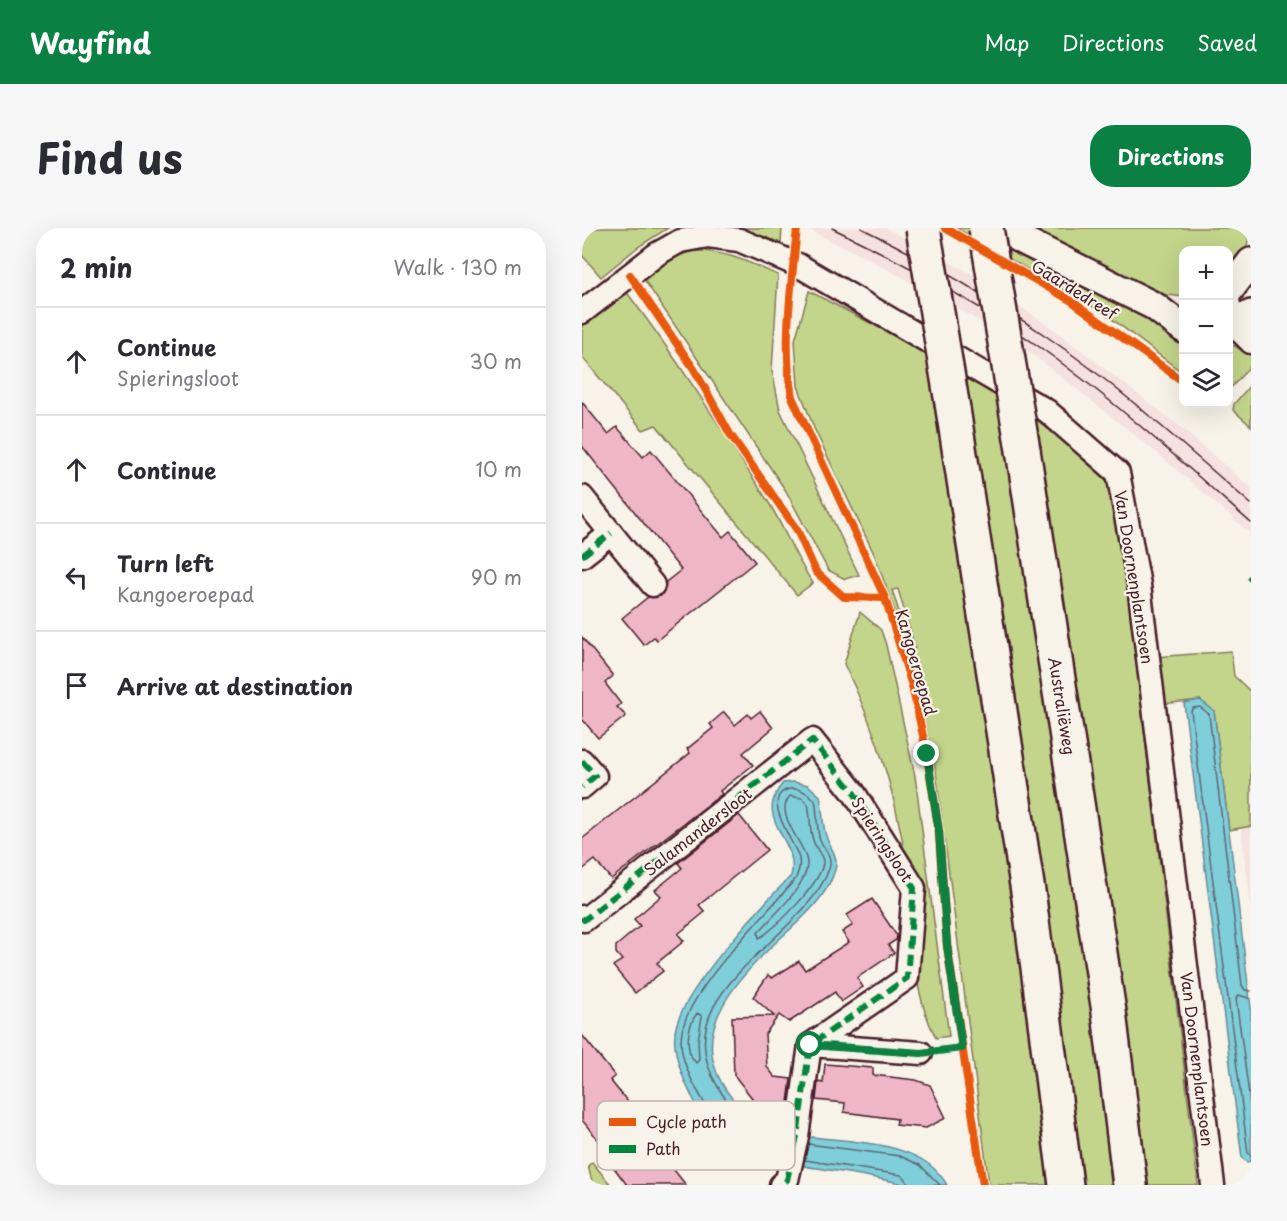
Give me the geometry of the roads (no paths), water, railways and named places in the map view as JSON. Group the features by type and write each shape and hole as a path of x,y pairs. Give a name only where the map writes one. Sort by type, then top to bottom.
{"main road":[{"path":"923,228 1029,898 1065,1185"},
{"name":"Australiëweg","path":"986,228 1023,450 1107,1000 1130,1185"}],"street":[{"name":"Gaardedreef","path":"998,228 1154,306 1179,325"},
{"name":"Van Doornenplantsoen","path":"582,312 657,254 680,241 708,236 739,240 798,264 1047,411 1118,473 1139,585 1213,1185"},
{"path":"1233,287 1251,262"},
{"path":"1231,300 1241,320"},
{"name":"Gaardedreef","path":"1154,306 1179,306"},
{"path":"582,497 653,585"},
{"path":"582,556 611,533"},
{"name":"Salamandersloot","path":"582,917 585,920 812,740"},
{"name":"Spieringsloot","path":"810,1045 907,978 914,888 854,793 812,740"},
{"path":"795,1143 810,1045 921,1053"}],"water":[{"path":"1200,700 1214,711 1251,1008 1251,1161 1247,1162 1242,1158 1184,703"},
{"path":"794,782 808,785 820,796 825,831 836,860 835,870 825,892 817,902 752,966 722,1007 714,1028 711,1049 716,1071 735,1101 694,1101 679,1064 675,1044 676,1027 682,1011 708,970 791,876 792,863 789,851 774,819 772,808 775,796 783,783"},
{"path":"813,1137 868,1143 906,1152 922,1160 936,1171 947,1185 906,1185 862,1175 795,1164 795,1138"}],"tram line":[{"path":"832,228 939,284 1041,348 1122,411 1251,523"},
{"path":"861,228 955,279 1073,355 1126,396 1251,504"}]}
